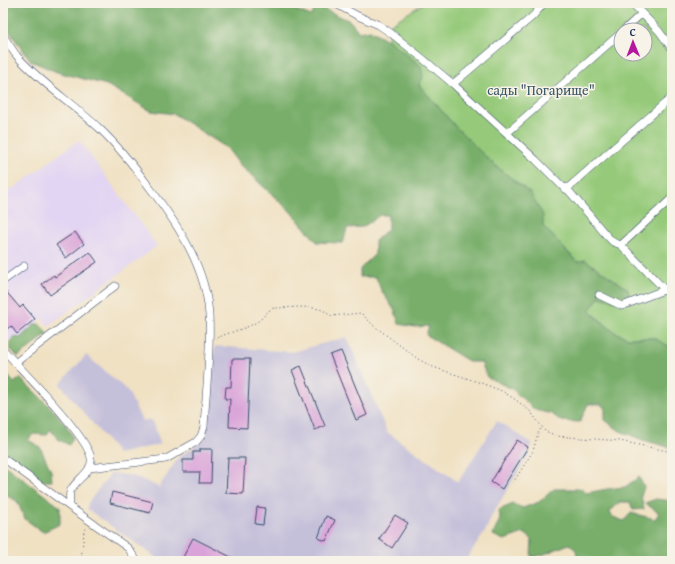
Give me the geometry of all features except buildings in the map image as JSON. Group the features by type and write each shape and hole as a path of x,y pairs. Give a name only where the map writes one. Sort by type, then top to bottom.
{"street":[{"path":"334,3 352,14 378,25 392,34 453,84 569,191 606,235 613,242 621,246 669,294"},
{"path":"453,84 533,16 544,3"},
{"path":"632,3 659,31 672,49"},
{"path":"633,22 639,16 643,15"},
{"path":"3,36 16,55 34,73 78,109 107,136 136,168 178,227 199,272 206,293 209,314 209,345 204,427 201,436 196,442 166,459 89,468"},
{"path":"507,133 613,40"},
{"path":"564,188 569,187 672,97"},
{"path":"621,246 672,198"},
{"path":"3,281 24,266"},
{"path":"15,363 115,286"},
{"path":"599,295 622,306 669,294"},
{"path":"3,350 75,430 87,446 92,460 89,468 70,492 70,507"},
{"path":"3,458 128,548 137,561"}],"path":[{"path":"209,345 219,337 250,325 261,318 269,310 274,308 320,309 332,316 361,313 418,359 433,367 502,391 530,411 545,431 557,436 620,441 672,452"},
{"path":"513,483 533,451 538,433 542,427"},
{"path":"82,561 84,532 90,522"}],"shaded area":[{"path":"79,140 157,246 48,326 42,318 20,338 14,337 10,341 3,341 3,196"},
{"path":"347,337 387,432 458,482 497,421 532,443 530,453 493,513 485,532 465,561 161,561 87,509 88,503 111,473 133,476 159,487 178,458 206,438 215,346 292,352"},
{"path":"86,355 128,391 142,421 151,419 161,444 118,454 60,384"}],"green space":[{"path":"3,3 289,3 294,9 311,16 317,6 350,21 359,32 370,30 388,40 421,66 423,77 419,85 454,125 491,162 530,193 543,215 543,226 577,262 585,260 628,289 630,300 619,302 599,297 589,311 614,332 628,338 654,338 672,348 672,448 643,440 620,431 605,420 605,409 601,404 588,404 580,422 561,421 552,414 535,410 512,389 487,377 481,362 470,362 426,335 429,326 415,327 399,324 395,311 381,290 376,277 360,277 360,269 375,254 375,241 388,229 388,215 380,215 363,227 347,228 343,243 317,242 291,212 239,164 227,148 174,114 151,111 107,85 57,72 31,61 3,23"},
{"name":"сады \"Погарище\"","path":"424,3 672,3 672,348 654,338 628,338 614,332 589,310 599,297 628,289 585,260 577,262 543,226 530,193 491,162 454,125 419,85 421,66 388,40 389,25"},
{"path":"35,324 39,324 47,334 18,357 10,349 10,341 14,337 20,338"},
{"path":"3,366 14,383 20,378 49,406 73,437 69,445 58,439 50,429 47,435 33,434 28,440 40,447 51,471 52,481 42,481 3,451"},
{"path":"3,464 60,507 60,524 43,532 25,519 17,501 3,494"},
{"path":"639,477 644,487 641,496 644,509 633,510 630,502 621,502 609,511 613,517 624,521 631,513 655,519 659,513 645,503 656,499 672,501 672,561 555,561 564,557 577,556 576,550 569,544 542,555 531,557 532,539 524,533 504,540 493,535 500,519 499,510 513,504 523,508 539,502 554,489 582,489 586,493 625,487"}]}
